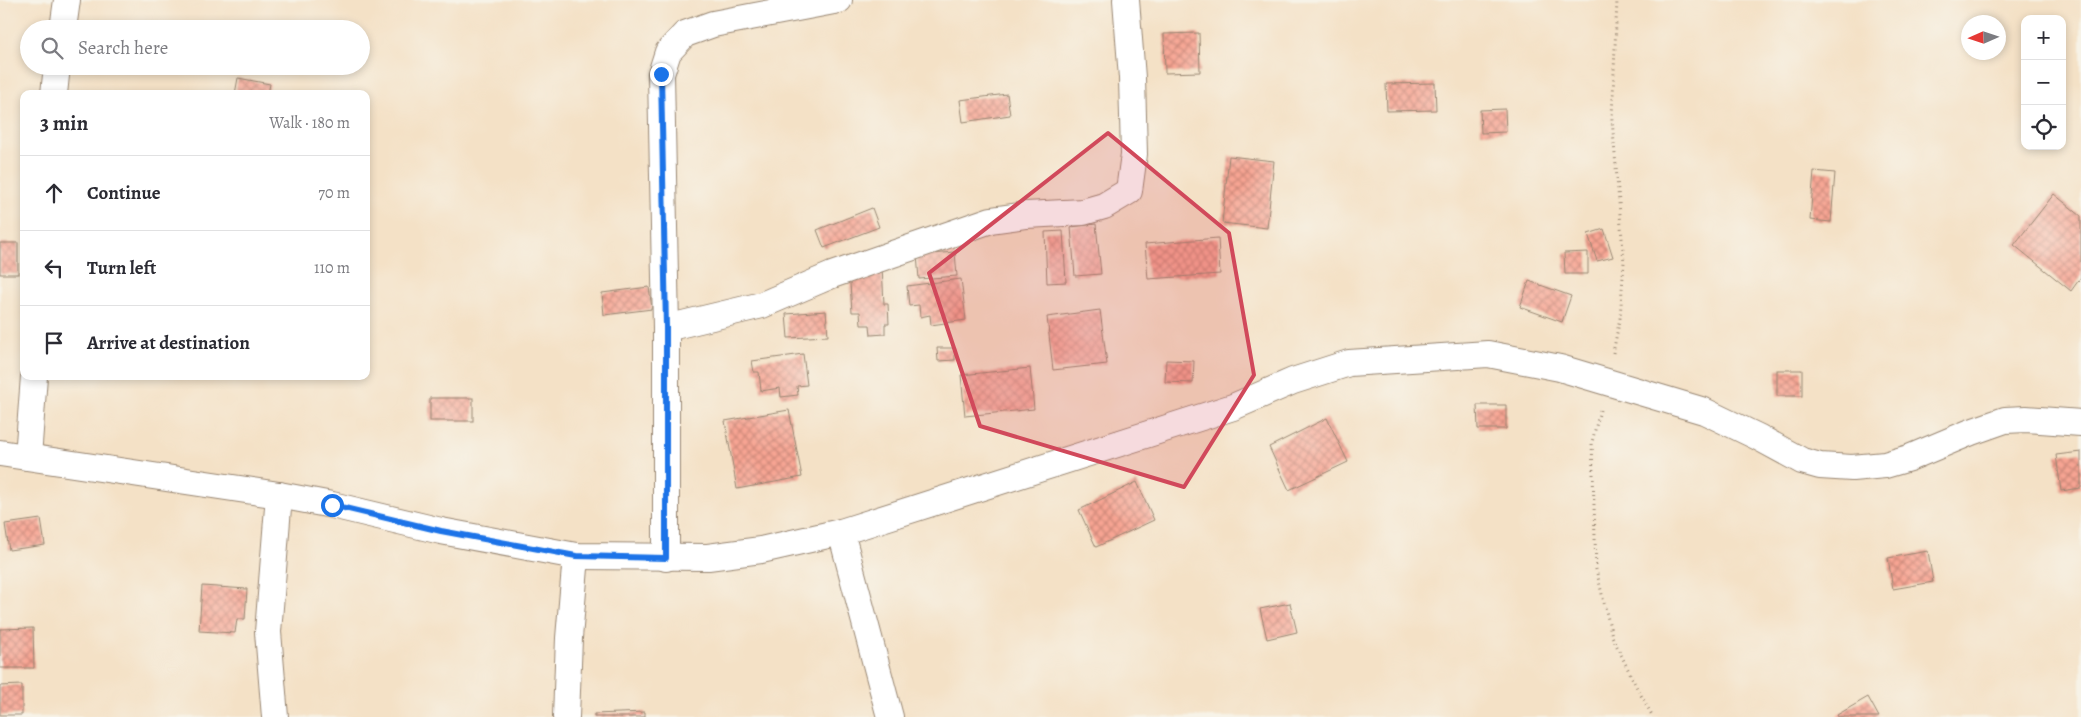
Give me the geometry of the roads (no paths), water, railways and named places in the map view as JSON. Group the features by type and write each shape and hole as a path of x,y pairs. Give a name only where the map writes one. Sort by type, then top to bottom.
{"street":[{"path":"64,20 67,0"},
{"path":"666,558 666,328 660,100 661,74 668,52 685,34 712,24 839,0"},
{"path":"666,328 762,305 832,275 991,220 1026,215 1083,212 1104,206 1129,191 1134,154 1132,78 1126,0"},
{"path":"54,90 56,75"},
{"path":"0,453 332,505 441,531 576,556 666,558 708,557 761,550 841,532 1232,407 1293,381 1349,363 1403,358 1488,354 1560,368 1704,411 1802,461 1820,466 1852,468 1885,465 2006,420 2026,419 2081,423"},
{"path":"28,457 34,380"},
{"path":"275,717 268,632 279,496"},
{"path":"841,532 890,717"},
{"path":"566,717 568,638 576,556"}]}
